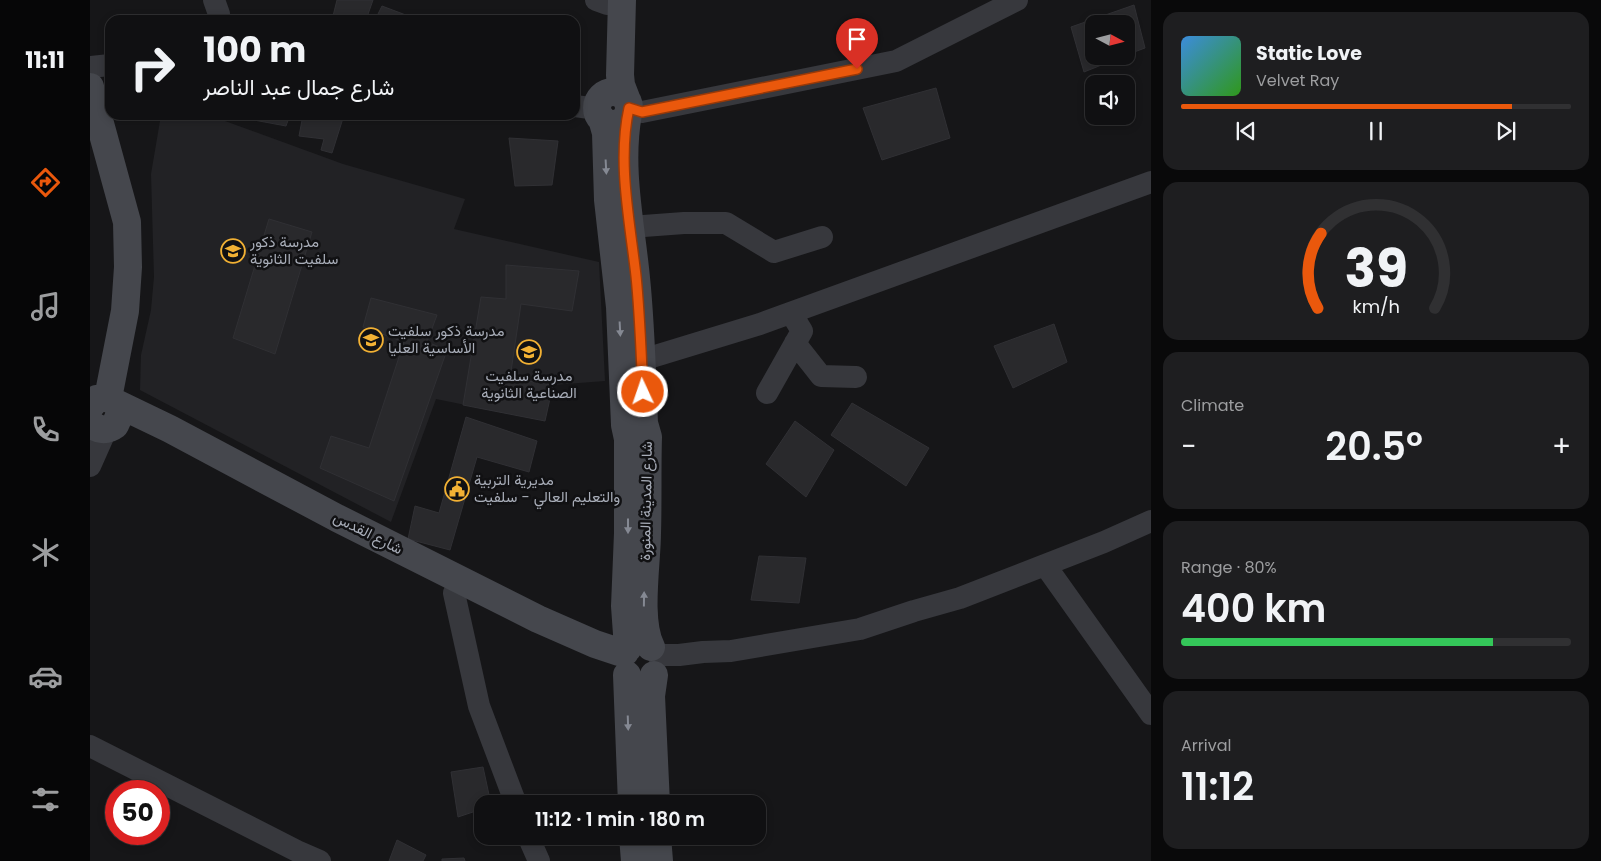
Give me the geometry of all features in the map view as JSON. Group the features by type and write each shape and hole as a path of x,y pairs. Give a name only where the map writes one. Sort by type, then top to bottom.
{"main road":[{"name":"شارع المدينة المنورة","path":"608,1 621,85 608,107 606,182 620,307 625,425 628,439 628,533 624,606 638,660"},
{"path":"90,88 127,222 128,266 125,311 99,413"},
{"name":"شارع المدينة المنورة","path":"608,107 625,154 630,227 639,306 644,423 648,437 644,605 648,640 638,660"},
{"name":"شارع القدس","path":"99,413 148,434 330,531 571,650 638,660"},
{"name":"شارع القدس","path":"99,413 187,438 337,518 538,619 638,660"},
{"path":"632,795 638,660"},
{"path":"638,660 651,696 656,795"},
{"path":"634,845 635,861"},
{"path":"657,845 658,861"}],"street":[{"path":"214,0 218,15"},
{"path":"608,107 642,112 896,61 1017,0"},
{"path":"90,68 105,66"},
{"path":"642,360 792,313 1151,182"},
{"path":"630,227 684,223 726,223 774,252 822,238"},
{"path":"767,393 802,331 792,313"},
{"path":"795,343 821,376 856,377"},
{"path":"90,466 99,413"},
{"path":"638,660 731,650 860,629 960,598 1045,566 1151,521"},
{"path":"1045,566 1151,714"},
{"path":"454,593 479,706 513,795"},
{"path":"90,746 297,856 320,861"},
{"path":"532,845 539,861"}],"shaded area":[{"path":"160,120 224,120 343,164 465,199 454,229 599,262 605,381 553,385 545,421 436,399 391,522 140,390 141,355 151,310 154,277 151,174"}],"building":[{"path":"337,0 373,0 368,15 333,15"},
{"path":"1134,5 1145,48 1135,52 1135,15 1105,15"},
{"path":"382,6 406,15 378,15"},
{"path":"1085,22 1085,65 1102,65 1084,72 1071,27"},
{"path":"936,88 950,138 882,160 863,108"},
{"path":"254,120 288,120 286,126"},
{"path":"302,120 342,120 332,153 321,150 324,139 299,136"},
{"path":"509,138 558,141 552,185 515,186"},
{"name":"مدرسة ذكور سلفيت الثانوية","path":"269,219 312,232 275,354 233,338"},
{"name":"مدرسة سلفيت الصناعية الثانوية","path":"506,265 579,271 572,311 521,304 510,378 553,385 545,421 463,405 481,297 506,299"},
{"name":"مدرسة ذكور سلفيت الأساسية العليا","path":"371,298 437,315 427,342 447,350 394,501 320,468 331,436 369,448 404,342 363,327"},
{"path":"1054,324 1067,362 1013,388 994,346"},
{"path":"852,403 929,448 906,486 831,435"},
{"name":"مديرية التربية والتعليم العالي - سلفيت","path":"466,417 537,441 529,472 477,457 450,550 408,539 415,506 439,513"},
{"path":"795,421 834,450 806,497 766,464"},
{"path":"759,556 806,558 799,603 751,600"},
{"path":"483,767 489,795 474,795 474,812 458,817 451,772"},
{"path":"397,840 426,855 423,861 389,861"},
{"path":"464,858 465,861 442,861 442,859"}],"place":[{"name":"مدرسة ذكور سلفيت الثانوية","path":"233,251"},
{"name":"مدرسة ذكور سلفيت الأساسية العليا","path":"371,340"},
{"name":"مدرسة سلفيت الصناعية الثانوية","path":"529,352"},
{"name":"مديرية التربية والتعليم العالي - سلفيت","path":"457,489"}],"route":[{"path":"643,392 639,306 626,181 625,134 629,108 642,112 857,69"}]}
